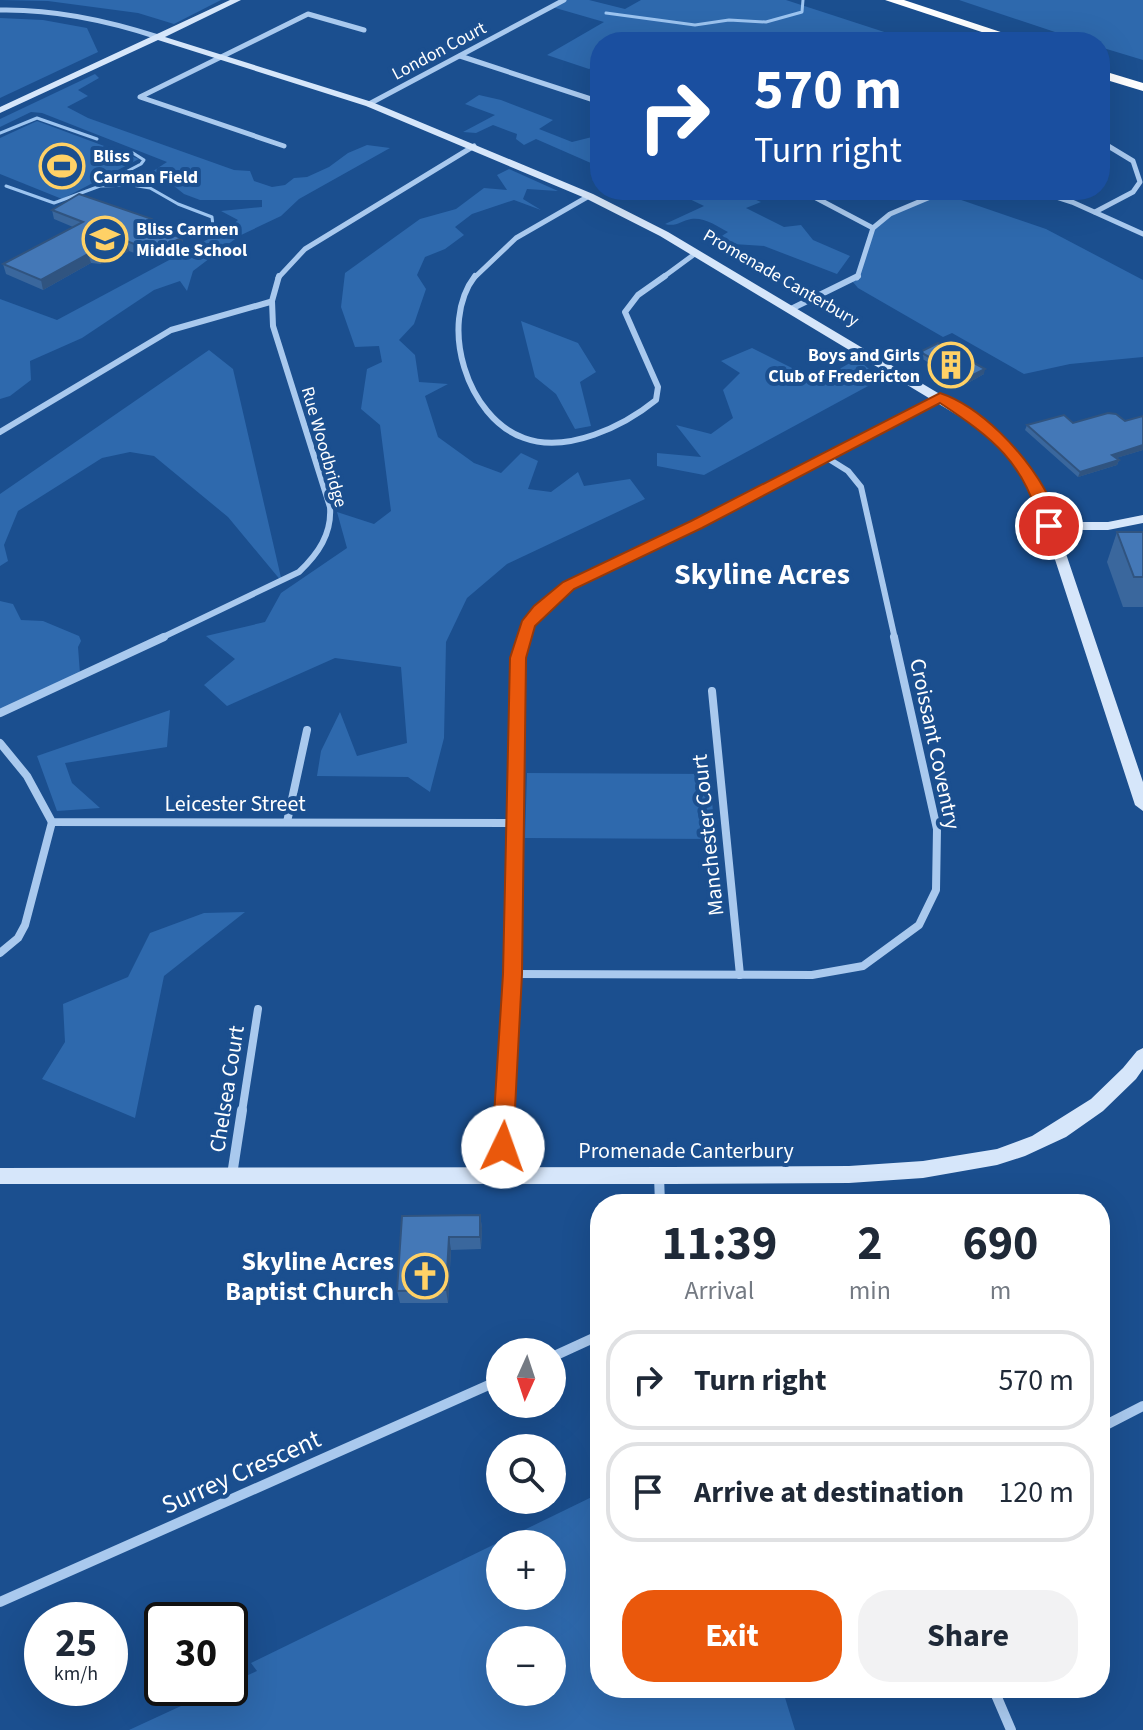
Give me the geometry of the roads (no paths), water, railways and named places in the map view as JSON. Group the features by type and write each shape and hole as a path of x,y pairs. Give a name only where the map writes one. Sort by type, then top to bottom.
{"highway":[{"path":"900,0 994,32"},
{"path":"886,2 929,11"},
{"path":"886,2 972,32"},
{"path":"1110,69 1143,79"},
{"path":"1110,77 1143,87"}],"street":[{"path":"0,110 237,0"},
{"name":"London Court","path":"369,104 564,0"},
{"path":"0,10 70,12 93,16 158,37"},
{"path":"284,146 140,97 308,14 364,30"},
{"name":"Promenade Canterbury","path":"158,37 369,104 589,196"},
{"path":"460,56 590,98"},
{"path":"0,432 171,330 270,302 277,278 293,258 474,146"},
{"path":"1095,212 1133,192 1140,182 1139,170 1132,159 1110,147"},
{"path":"589,196 513,240 483,269 462,299 459,357 476,392 509,431 525,439 549,443 570,440 632,418 656,400 658,387 625,312 638,295 696,253"},
{"name":"Promenade Canterbury","path":"597,200 696,253 940,397 986,427 1013,453 1039,492 1143,805"},
{"path":"820,200 873,228"},
{"path":"791,309 857,278 873,228 890,214 923,200"},
{"path":"1062,200 1143,234"},
{"name":"Rue Woodbridge","path":"0,713 273,587 299,572 317,555 327,538 330,507 273,326 270,302"},
{"path":"501,1176 512,974 518,658 527,625 540,609 568,586 697,524 940,397"},
{"name":"Croissant Coventry","path":"512,974 812,975 863,966 919,925 936,890 937,829 861,487 848,471 824,456"},
{"path":"1049,526 1108,526 1143,519"},
{"name":"Manchester Court","path":"712,691 740,975"},
{"path":"287,822 307,730"},
{"path":"0,743 27,776 52,822 25,925 18,938 0,953"},
{"name":"Leicester Street","path":"52,822 513,823"},
{"name":"Chelsea Court","path":"232,1175 258,1009"},
{"name":"Promenade Canterbury","path":"0,1176 659,1176 888,1174 944,1169 1001,1156 1048,1136 1094,1108 1131,1074 1143,1056"},
{"path":"659,1176 660,1194"},
{"path":"566,1351 590,1340"},
{"name":"Surrey Crescent","path":"0,1602 486,1386"},
{"path":"1110,1423 1143,1406"},
{"path":"997,1698 1011,1730"}],"waterway":[{"path":"606,13 695,25 729,20 766,22 802,12 803,0"},
{"path":"0,133 37,118 97,139"},
{"path":"105,183 141,164 144,160 133,153"},
{"path":"6,186 54,203 100,186 150,188 178,204 212,217 213,226"}],"place":[{"name":"Bliss Carman Field","path":"62,166"},
{"name":"Bliss Carmen Middle School","path":"105,239"},
{"name":"Boys and Girls Club of Fredericton","path":"951,365"},
{"name":"Skyline Acres Baptist Church","path":"425,1276"}],"district":[{"name":"Skyline Acres","path":"762,574"}]}
